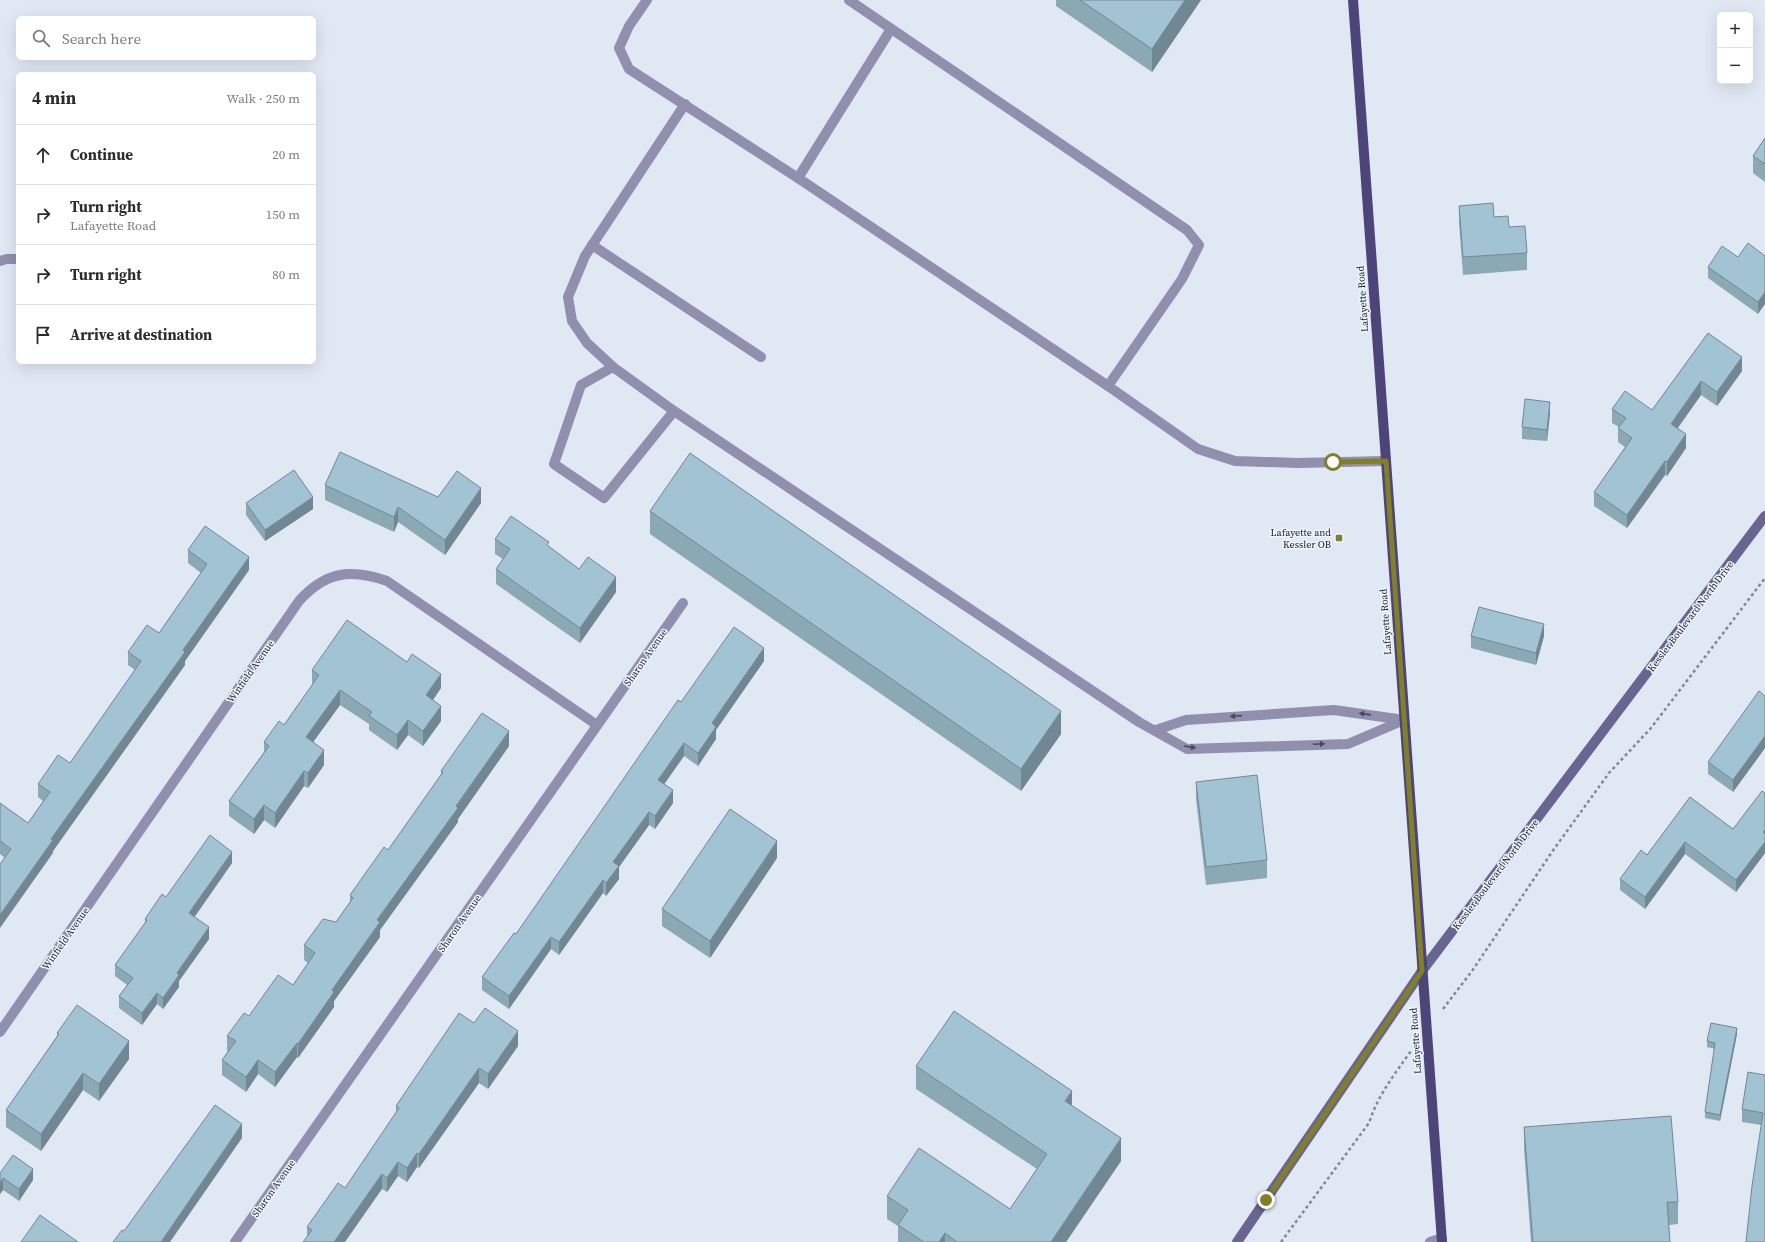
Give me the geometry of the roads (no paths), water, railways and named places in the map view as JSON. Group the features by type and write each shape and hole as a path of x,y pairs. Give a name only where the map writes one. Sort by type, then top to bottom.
{"main road":[{"name":"Lafayette Road","path":"1353,0 1442,1240"},
{"name":"Kessler Boulevard North Drive","path":"1237,1242 1422,971 1765,516"}],"street":[{"path":"647,0 629,26 619,48 629,69 798,178 1108,386 1198,449 1235,462 1298,463 1386,461"},
{"path":"849,0 1187,230 1199,246 1182,278 1108,386"},
{"path":"798,178 891,29"},
{"path":"685,104 585,256 568,297 572,321 588,343 613,367 674,411 1139,722 1187,748 1348,744 1404,720"},
{"path":"592,245 761,357"},
{"path":"0,261 16,259"},
{"path":"613,367 580,385 554,464 604,498 674,411"},
{"name":"Winfield Avenue","path":"0,1032 299,601 314,586 324,580 344,574 355,573 386,581 597,725"},
{"name":"Sharon Avenue","path":"235,1242 683,603"},
{"path":"1156,730 1186,720 1334,710 1404,720"},
{"path":"1430,1242 1442,1240"}],"place":[{"name":"Lafayette and Kessler OB","path":"1339,538"}]}
